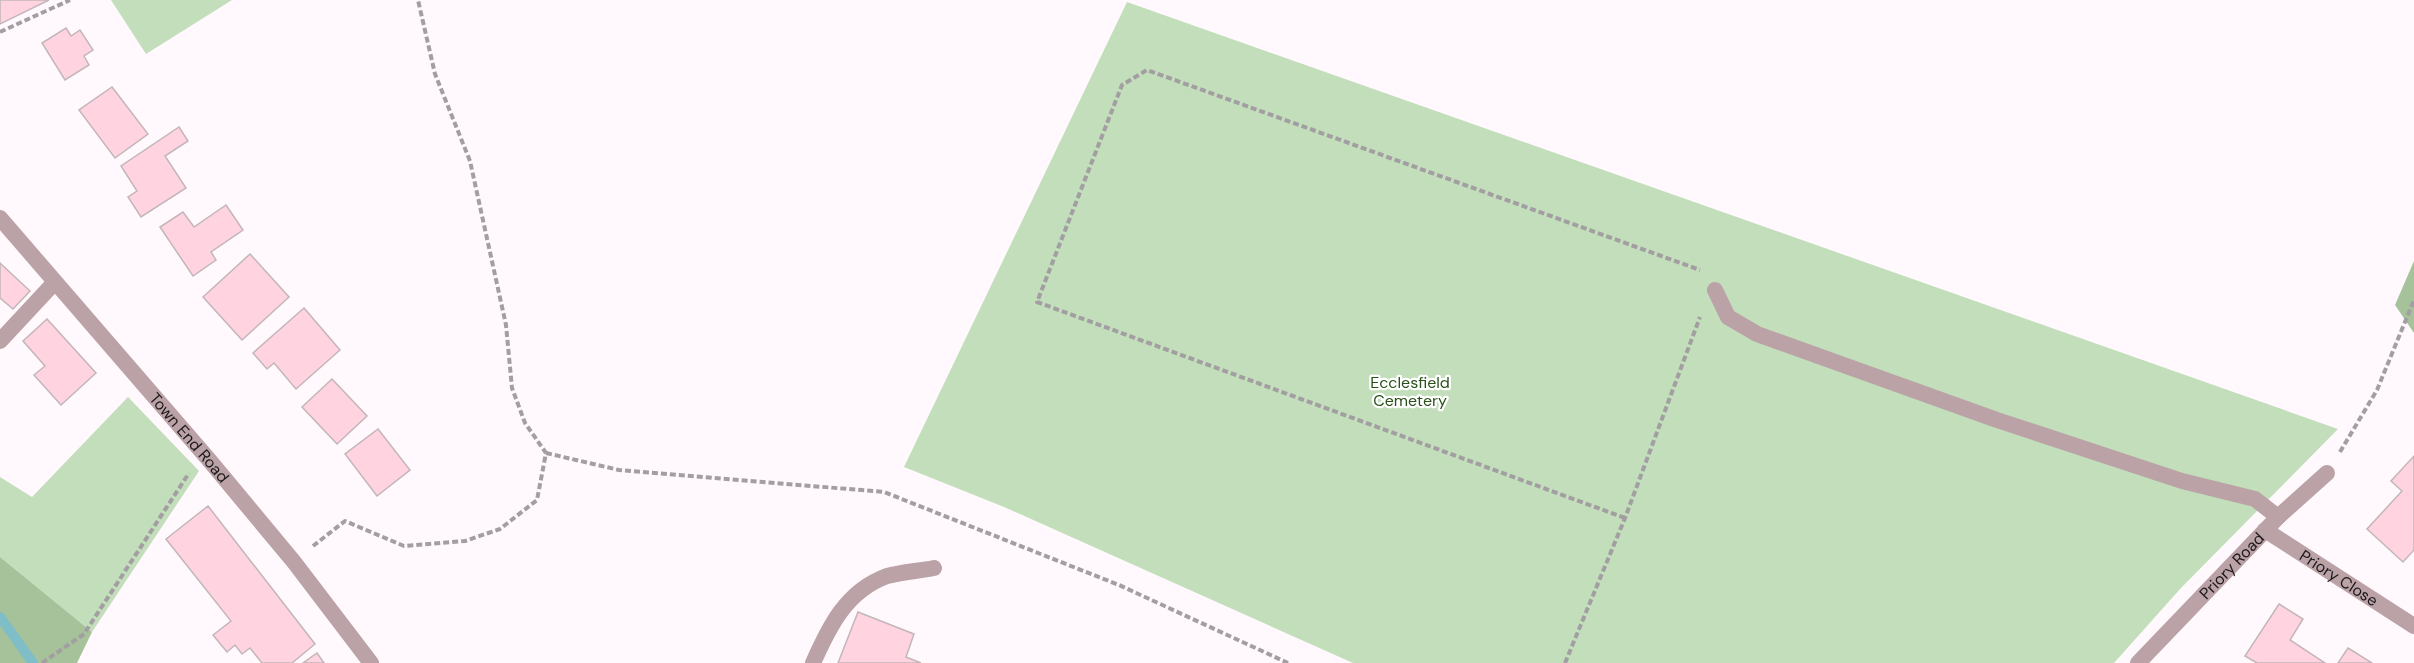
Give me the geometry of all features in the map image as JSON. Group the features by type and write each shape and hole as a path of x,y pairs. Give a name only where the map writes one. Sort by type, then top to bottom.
{"street":[{"name":"Town End Road","path":"0,218 210,461 294,562 371,663"},
{"path":"0,341 54,283"},
{"path":"1716,290 1728,317 1757,334 2008,423 2182,481 2255,499 2278,517"},
{"name":"Priory Road","path":"2139,663 2265,530 2327,473"},
{"name":"Priory Close","path":"2265,530 2414,626"},
{"path":"813,663 832,621 852,598 886,577 934,568"}],"path":[{"path":"0,32 70,0"},
{"path":"418,0 435,74 470,161 506,325 512,388 525,423 546,453 619,470 884,492 1119,585 1288,663"},
{"path":"1565,663 1625,518 1703,309 1723,278 1147,70 1122,85 1037,303 1625,518"},
{"path":"2327,473 2377,390 2414,300"},
{"path":"294,562 345,521 404,546 465,541 500,528 537,500 546,453"},
{"path":"42,663 84,634 190,472 210,461"}],"green space":[{"path":"111,0 232,0 146,54"},
{"name":"Ecclesfield Cemetery","path":"1127,2 2338,429 2181,588 2114,663 1353,663 1004,507 904,467"},
{"path":"2414,261 2414,333 2395,305"},
{"path":"128,397 199,471 92,632 0,557 0,477 32,497"},
{"path":"0,557 92,632 77,663 0,663"}],"building":[{"path":"0,0 49,0 0,24"},
{"path":"66,28 71,36 80,30 93,50 84,56 89,65 65,80 42,43"},
{"path":"112,87 148,134 115,158 79,110"},
{"path":"179,127 188,141 165,156 186,188 141,217 128,197 137,191 121,166"},
{"path":"226,205 243,230 211,252 216,260 193,276 160,227 183,212 194,227"},
{"path":"250,254 289,297 242,340 203,297"},
{"path":"0,263 30,291 13,309 0,298"},
{"path":"304,308 340,350 296,389 274,363 267,369 253,353"},
{"path":"47,319 96,373 61,405 34,375 45,366 23,341"},
{"path":"332,379 367,416 337,444 302,407"},
{"path":"378,429 410,470 377,496 345,454"},
{"path":"2414,456 2414,550 2403,562 2367,529 2402,491 2391,481"},
{"path":"208,506 315,644 292,663 262,663 250,648 242,654 235,645 227,652 213,635 231,621 166,539"},
{"path":"2279,604 2303,619 2290,640 2325,663 2257,663 2245,656"},
{"path":"858,612 914,634 906,657 921,663 838,663"},
{"path":"2348,648 2372,663 2338,663"},
{"path":"317,653 324,663 303,663"}],"waterway":[{"path":"0,617 33,663"}]}
